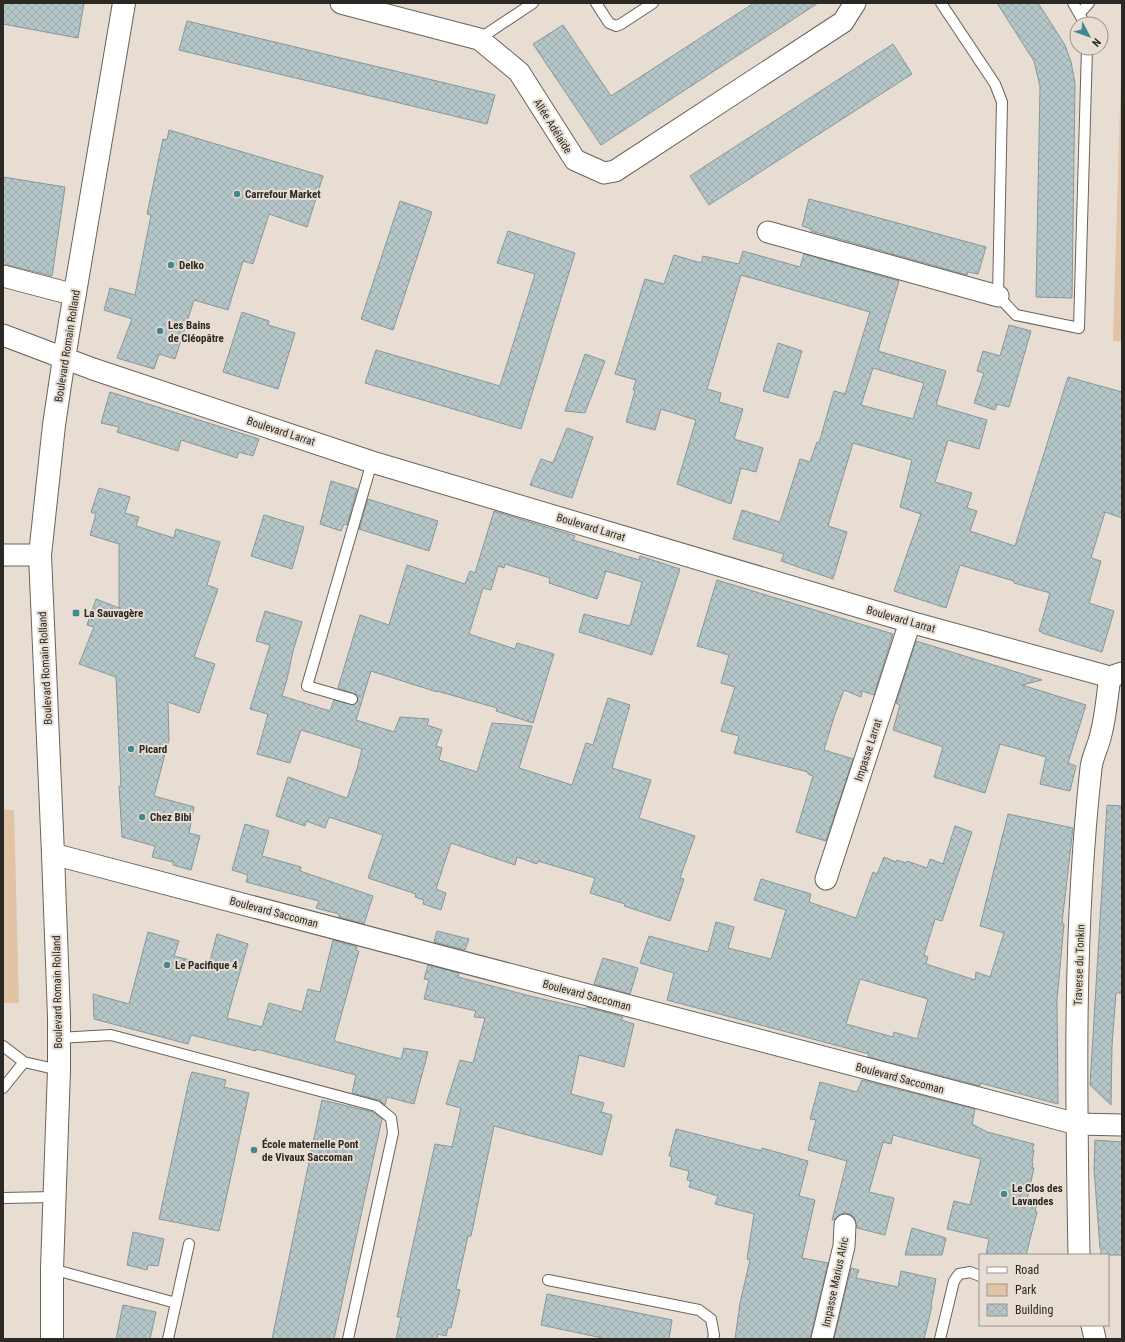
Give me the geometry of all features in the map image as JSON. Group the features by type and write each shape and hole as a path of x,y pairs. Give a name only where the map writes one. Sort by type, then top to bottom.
{"main road":[{"name":"Boulevard Romain Rolland","path":"52,1339 52,1269 59,1070 59,1017 40,555 54,425 64,358 124,3"}],"street":[{"name":"Allée Adélaïde","path":"341,3 479,39 519,72 574,160 604,173 615,171 843,22 855,3"},
{"path":"768,232 998,296"},
{"path":"3,276 75,295"},
{"name":"Boulevard Larrat","path":"3,335 93,369 372,462 910,622 1116,675"},
{"path":"3,555 40,555"},
{"name":"Impasse Larrat","path":"826,878 910,622"},
{"name":"Traverse du Tonkin","path":"1079,1254 1077,990 1084,856 1091,766 1102,734 1116,675"},
{"name":"Boulevard Saccoman","path":"53,854 1077,1124 1122,1125"},
{"name":"Impasse Marius Alric","path":"822,1339 844,1246 845,1225"},
{"path":"1092,1326 1095,1339"}],"lane":[{"path":"479,39 533,3"},
{"path":"596,3 609,23 616,26 653,3"},
{"path":"941,3 995,84 1002,102 998,296 1016,315 1079,328 1087,56"},
{"path":"1073,3 1081,16"},
{"path":"1080,13 1088,3"},
{"path":"352,699 307,686 372,462"},
{"path":"58,1038 111,1035 376,1106 391,1118 393,1133 348,1339"},
{"path":"3,1046 24,1062 59,1070"},
{"path":"3,1088 24,1062"},
{"path":"3,1198 54,1197"},
{"path":"168,1339 189,1244"},
{"path":"52,1269 176,1303"},
{"path":"940,1339 954,1281 958,1274 970,1272 979,1276"},
{"path":"548,1280 699,1310 711,1319 714,1335 713,1339"}],"green space":[{"path":"1122,40 1122,342 1113,341"},
{"path":"3,810 14,810 19,1003 3,1003"}],"building":[{"path":"3,3 84,3 78,38 3,24"},
{"path":"754,3 818,3 601,145 533,44 563,25 611,96"},
{"path":"997,3 1038,3 1065,45 1071,62 1075,83 1072,298 1036,297 1040,86 1034,61"},
{"path":"187,21 495,95 487,124 179,50"},
{"path":"893,44 912,74 709,205 690,176"},
{"path":"169,130 323,176 307,227 269,214 253,264 243,261 228,310 194,300 175,359 159,354 154,369 117,358 132,319 104,310 110,288 135,295 151,215 147,214 163,139 167,140"},
{"path":"3,177 65,187 52,276 3,264"},
{"path":"809,199 986,247 978,274 968,272 967,275 811,231 811,229 802,226"},
{"path":"400,201 432,212 393,330 361,319"},
{"path":"508,231 575,253 521,429 365,383 376,350 500,386 535,274 497,263"},
{"path":"743,251 800,267 804,254 899,281 878,351 946,371 936,405 987,420 979,449 948,440 935,482 972,493 967,508 977,511 970,531 1015,546 1068,377 1122,392 1122,518 1105,512 1091,558 1101,561 1089,603 1114,611 1102,652 1039,631 1050,593 960,565 946,608 894,591 921,514 900,507 912,460 853,443 828,526 847,532 833,579 781,561 784,554 733,539 742,510 780,522 800,459 810,462 817,442 819,443 834,391 845,394 870,312 741,275 707,389 721,393 719,402 743,409 734,439 763,448 756,472 741,468 731,504 677,484 696,420 661,409 655,430 626,422 635,391 633,390 636,380 615,374 645,279 664,284 674,255 701,263 703,256 739,264","holes":["873,368 924,383 913,419 861,405"]},
{"path":"242,312 269,321 268,325 295,333 278,389 223,372"},
{"path":"1009,325 1031,331 1009,407 997,404 995,410 974,403 984,373 977,371 983,351 1000,356"},
{"path":"778,343 802,351 788,398 763,391"},
{"path":"585,354 605,361 585,413 565,411"},
{"path":"110,392 259,439 253,456 239,452 237,458 181,440 178,451 117,432 119,427 101,423"},
{"path":"567,428 593,437 572,498 530,485 541,459 553,463"},
{"path":"331,481 357,489 347,525 344,524 341,531 320,524"},
{"path":"99,488 130,497 125,513 139,517 136,526 174,538 176,529 220,542 207,585 218,589 194,657 215,664 199,713 168,702 169,739 154,796 194,807 189,833 200,836 191,870 173,865 173,862 152,857 155,846 122,837 116,677 79,664 94,627 87,625 96,599 119,608 119,544 90,535 96,514 91,512"},
{"path":"368,499 438,521 429,551 359,529"},
{"path":"494,511 575,536 573,540 639,560 640,556 680,569 652,655 579,632 584,614 630,626 642,582 606,571 597,599 549,583 550,578 505,564 504,568 498,566 491,590 483,588 469,634 515,649 517,643 554,654 533,723 496,711 497,708 437,692 371,671 356,720 394,732 400,717 429,719 427,725 442,730 436,746 442,748 439,760 477,772 492,723 532,726 519,768 572,785 586,743 593,745 608,698 630,705 612,768 651,780 639,818 695,836 680,878 684,879 670,921 590,893 595,878 538,861 537,864 517,857 515,865 451,843 436,889 446,893 441,910 423,904 424,900 415,897 416,894 368,878 383,835 329,817 325,828 306,821 305,826 276,816 288,777 347,798 362,749 301,730 290,763 257,754 268,714 250,709 270,645 256,641 265,611 302,622 282,696 330,711 334,700 354,705 358,701 357,695 338,688 360,615 389,625 407,565 465,584 470,571 475,573"},
{"path":"264,515 304,527 292,569 251,556"},
{"path":"717,580 893,634 874,695 862,691 861,697 844,690 834,717 824,750 853,759 826,841 796,832 813,776 808,774 808,772 734,753 739,736 721,731 735,687 721,683 729,655 697,646"},
{"path":"916,641 1042,680 1022,685 1086,705 1068,763 1076,766 1070,791 1040,784 1046,757 1000,744 985,793 934,777 943,747 893,730 900,705 896,703"},
{"path":"1107,805 1122,806 1122,993 1116,993 1112,1046 1111,1105 1090,1085"},
{"path":"1008,814 1073,828 1062,923 1064,924 1057,1000 1058,1104 980,1083 980,1086 868,1057 869,1054 667,1000 674,973 640,963 649,936 708,952 716,922 734,927 728,948 771,959 786,910 754,900 761,879 811,894 809,902 856,918 873,872 877,874 884,857 896,862 897,860 906,863 907,861 927,868 930,859 943,864 955,826 972,832 942,921 935,919 924,955 928,957 926,964 975,980 976,972 990,977 1004,933 980,926","holes":["860,979 928,999 917,1039 894,1032 893,1037 846,1024"]},
{"path":"245,824 269,831 262,856 301,867 300,871 373,896 364,924 339,917 339,914 316,908 319,901 246,882 248,875 232,870"},
{"path":"437,931 469,939 465,950 434,942"},
{"path":"148,932 179,941 174,956 209,965 217,934 248,944 227,1018 262,1027 269,1003 302,1012 308,989 320,992 333,940 357,947 356,950 359,951 334,1041 401,1059 404,1048 428,1052 414,1104 387,1097 385,1105 378,1100 352,1093 356,1075 256,1049 256,1051 191,1035 188,1044 94,1019 93,994 129,1004"},
{"path":"603,958 638,968 630,994 594,984"},
{"path":"428,965 459,973 458,977 530,996 586,1009 587,1007 623,1017 621,1020 634,1024 624,1067 579,1055 571,1094 604,1103 601,1112 612,1115 602,1155 494,1126 471,1236 468,1236 456,1289 460,1290 451,1328 448,1328 446,1336 438,1334 437,1339 396,1339 401,1317 397,1317 435,1144 452,1147 461,1108 446,1104 460,1060 473,1063 485,1018 474,1017 476,1011 424,999 429,980 424,979"},
{"path":"192,1072 226,1080 224,1087 249,1093 219,1231 159,1219"},
{"path":"862,1080 975,1109 972,1124 987,1132 1034,1144 1032,1150 1034,1150 1032,1168 1034,1168 1026,1204 1036,1207 1035,1211 1037,1212 1026,1254 986,1254 989,1239 947,1229 954,1201 970,1205 981,1159 893,1135 891,1144 883,1142 869,1192 894,1198 885,1235 857,1228 855,1219 852,1215 846,1213 840,1214 832,1220 847,1161 808,1150 816,1120 810,1119 820,1082 857,1092"},
{"path":"322,1100 373,1112 382,1119 334,1339 272,1339"},
{"path":"676,1129 762,1151 762,1148 808,1161 799,1196 815,1200 802,1258 828,1263 810,1339 735,1339 740,1303 750,1260 747,1259 754,1214 715,1204 718,1196 689,1187 691,1181 687,1180 689,1171 670,1166 672,1156 669,1156"},
{"path":"1095,1140 1122,1142 1122,1255 1101,1254 1094,1169"},
{"path":"912,1228 946,1238 942,1255 905,1255"},
{"path":"133,1232 164,1239 158,1266 148,1265 147,1270 127,1265"},
{"path":"851,1268 859,1270 856,1278 898,1287 901,1271 936,1279 932,1306 924,1339 834,1339"},
{"path":"547,1294 672,1320 669,1339 607,1339 541,1325"},
{"path":"123,1305 156,1312 150,1339 116,1339"}],"place":[{"name":"Carrefour Market","path":"237,194"},
{"name":"Delko","path":"171,265"},
{"name":"Les Bains de Cléopâtre","path":"160,331"},
{"name":"La Sauvagère","path":"76,613"},
{"name":"Picard","path":"131,749"},
{"name":"Chez Bibi","path":"142,817"},
{"name":"Le Pacifique 4","path":"167,965"},
{"name":"École maternelle Pont de Vivaux Saccoman","path":"254,1150"},
{"name":"Le Clos des Lavandes","path":"1004,1194"}]}
